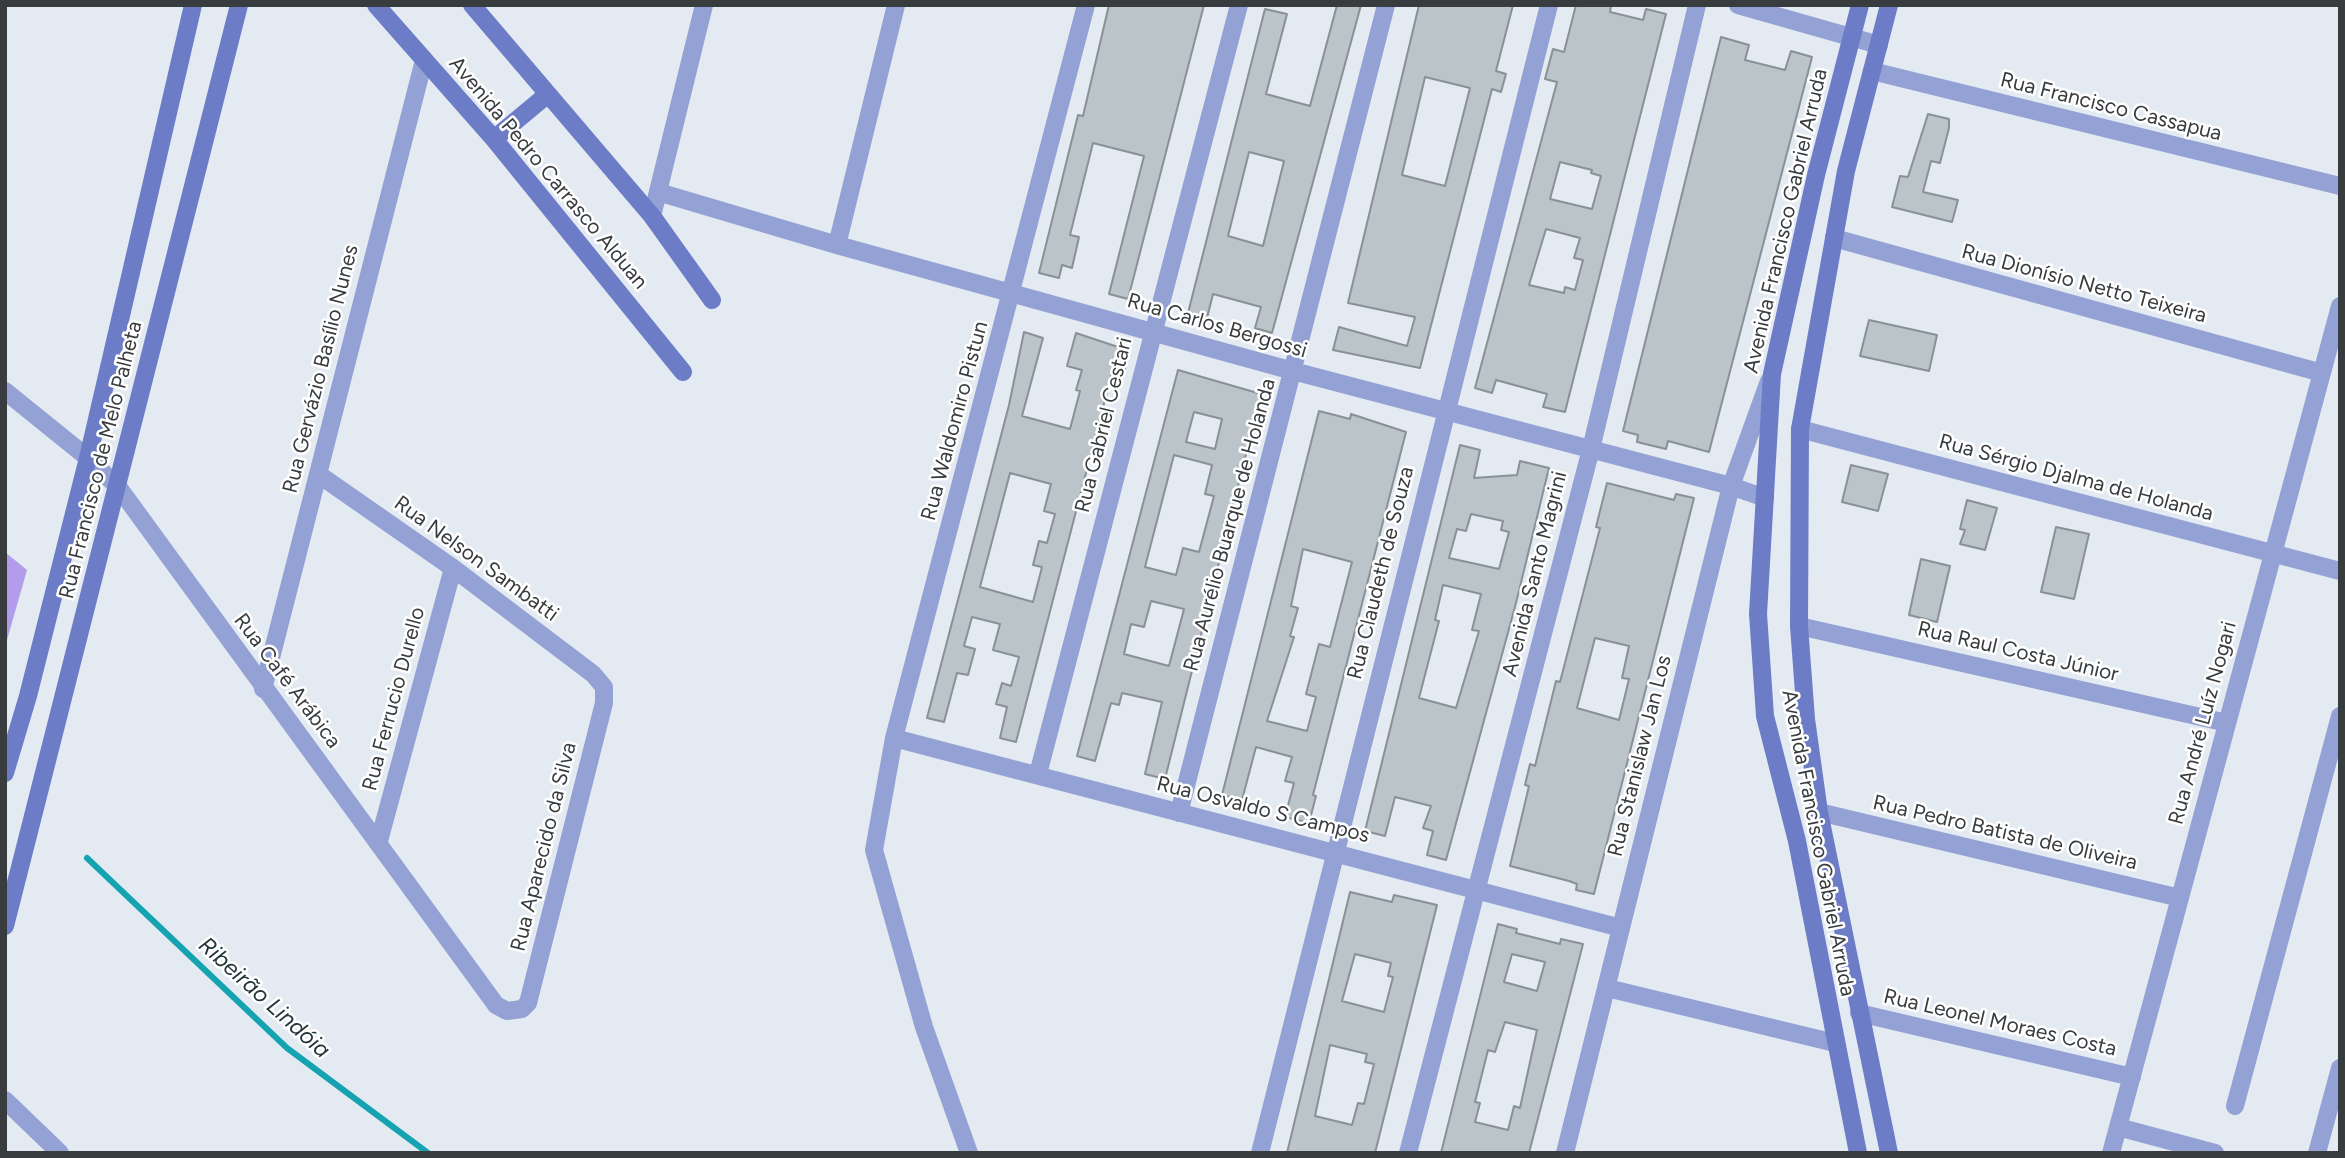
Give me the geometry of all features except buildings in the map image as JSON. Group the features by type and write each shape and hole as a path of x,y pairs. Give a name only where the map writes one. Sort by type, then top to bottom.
{"street":[{"name":"Rua Francisco de Melo Palheta","path":"5,773 28,696 88,458 193,5"},
{"name":"Rua Francisco de Melo Palheta","path":"5,926 119,488 239,5"},
{"name":"Avenida Pedro Carrasco Alduan","path":"376,5 494,139 683,372"},
{"path":"472,5 652,216 712,300"},
{"path":"652,216 704,5"},
{"path":"836,245 896,5"},
{"name":"Rua Waldomiro Pistun","path":"969,1153 924,1027 874,850 894,738 1013,293 1086,5"},
{"name":"Rua Gabriel Cestari","path":"1038,775 1239,5"},
{"name":"Rua Aurélio Buarque de Holanda","path":"1179,813 1386,5"},
{"name":"Rua Claudeth de Souza","path":"1259,1153 1549,5"},
{"name":"Avenida Santo Magrini","path":"1408,1153 1591,449 1697,5"},
{"path":"1738,5 1879,45"},
{"name":"Avenida Francisco Gabriel Arruda","path":"1858,1153 1797,841 1765,716 1758,614 1772,374 1816,175 1860,5"},
{"name":"Avenida Francisco Gabriel Arruda","path":"1889,5 1846,171 1800,429 1798,626 1806,719 1819,812 1889,1153"},
{"name":"Rua Gervázio Basílio Nunes","path":"263,689 424,60"},
{"name":"Rua Francisco Cassapua","path":"1872,71 2340,186"},
{"path":"494,139 548,94"},
{"name":"Rua Carlos Bergossi","path":"658,192 836,245 1293,371 1731,486 1765,498"},
{"name":"Rua Dionísio Netto Teixeira","path":"1834,239 2322,373"},
{"name":"Rua André Luíz Nogari","path":"2111,1153 2340,306"},
{"name":"Rua Stanislaw Jan Los","path":"1565,1153 1731,486 1772,374"},
{"name":"Rua Café Arábica","path":"5,391 88,458 119,488 496,1005 500,1009 515,1011"},
{"name":"Rua Sérgio Djalma de Holanda","path":"1800,429 2340,571"},
{"name":"Rua Nelson Sambatti","path":"318,474 453,568 593,674 604,687"},
{"name":"Rua Ferrucio Durello","path":"379,841 453,568"},
{"name":"Rua Raul Costa Júnior","path":"1798,626 2227,723"},
{"name":"Rua Aparecido da Silva","path":"515,1011 528,1003 604,703 604,687"},
{"path":"2235,1106 2340,716"},
{"name":"Rua Osvaldo S Campos","path":"894,738 1621,928"},
{"name":"Rua Pedro Batista de Oliveira","path":"1819,812 2180,898"},
{"path":"1606,988 1835,1043"},
{"name":"Rua Leonel Moraes Costa","path":"1859,1013 2132,1077"},
{"path":"2317,1153 2340,1068"},
{"path":"5,1100 60,1153"},
{"path":"2118,1127 2215,1153"}],"shaded area":[{"path":"5,552 27,570 5,647"}],"waterway":[{"name":"Ribeirão Lindóia","path":"87,858 287,1048 428,1153"}]}
